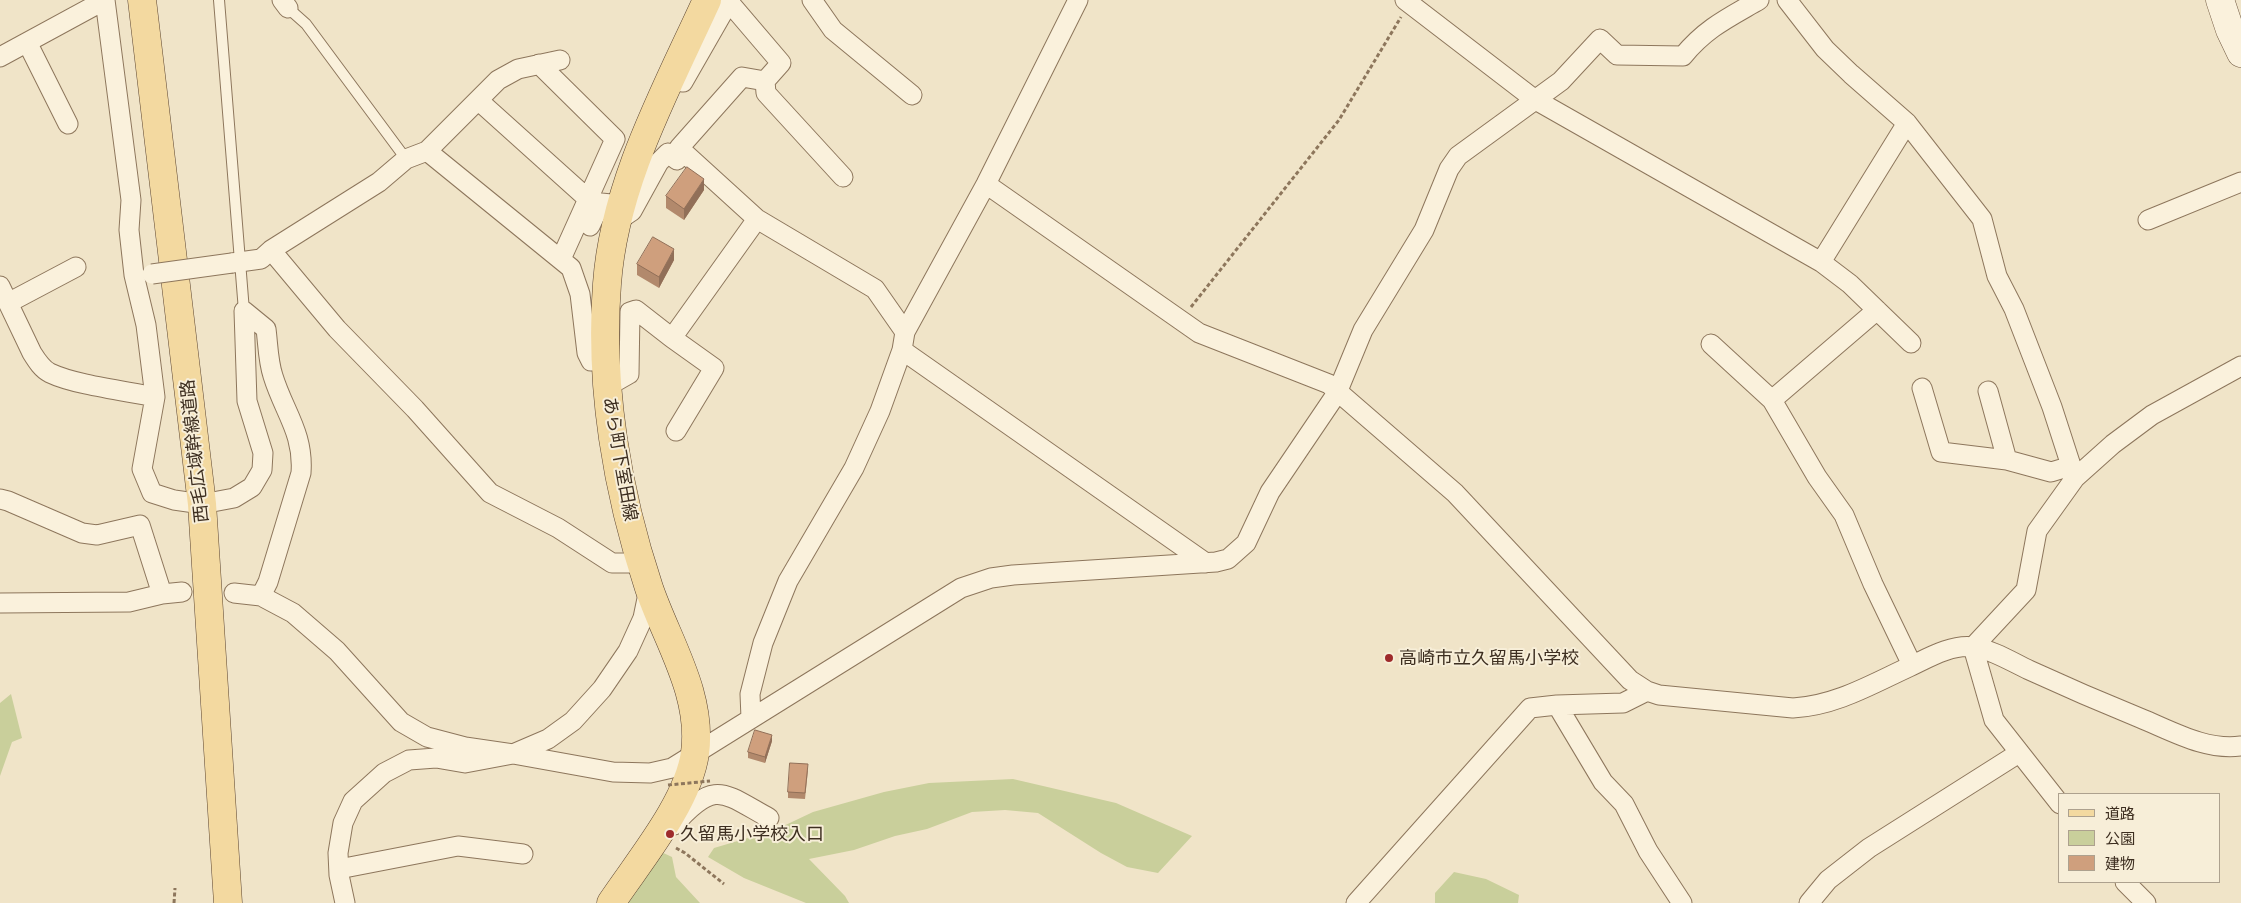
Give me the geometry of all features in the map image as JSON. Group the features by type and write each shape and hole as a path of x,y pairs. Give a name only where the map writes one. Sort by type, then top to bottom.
{"main road":[{"name":"西毛広域幹線道路","path":"142,0 202,504 228,903"},
{"path":"2220,0 2230,30 2241,53"},
{"name":"あら町下室田線","path":"611,903 660,830 682,792 695,754 697,731 688,686 649,588 614,448 607,373 606,286 611,242 619,213 644,143 671,81 722,1"}],"street":[{"path":"0,57 28,44 105,0 131,200 129,230 143,274 146,325 155,397 142,469 152,493 174,500 202,504 234,498 252,487 262,470 264,453 247,401 244,311"},
{"path":"812,0 833,30 912,95"},
{"path":"751,718 750,694 763,643 788,581 854,468 880,411 903,341 986,184 1078,0"},
{"path":"234,593 262,596 293,613 337,651 401,722 427,737 465,747 613,772 650,773 672,768 945,597 977,582 1013,575 1206,563 1228,559 1246,543 1270,492 1338,393 1363,330 1424,230 1449,169 1458,156 1534,99 1562,81 1600,39 1618,55 1683,56 1699,37 1713,26 1758,0"},
{"path":"1787,0 1825,49 1907,123 1982,219 1996,276 2014,309 2052,407 2073,472"},
{"path":"722,1 781,63 765,81 766,93 843,177"},
{"path":"1407,2 1534,99 1821,262 1850,284 1911,344"},
{"path":"28,44 68,124"},
{"path":"143,274 261,259 271,250 379,182 406,158 427,150 479,101 498,80 518,69 560,60"},
{"path":"539,64 616,138 588,199 566,264"},
{"path":"765,81 742,77 679,148 757,219 875,289 903,341 1206,563"},
{"path":"479,101 588,199"},
{"path":"1821,262 1907,123"},
{"path":"427,150 566,264 580,294 587,353 591,361 607,373 629,374 630,312 636,310 714,368 676,431"},
{"path":"566,264 600,203 619,213 632,211 659,162 668,153 677,160"},
{"path":"2148,220 2241,182"},
{"path":"986,184 1199,333 1329,384 1455,493 1630,680 1647,691 1673,698 1805,708 1826,704 1912,665 1948,651 1973,647 2199,742 2231,747 2241,746"},
{"path":"672,338 757,219"},
{"path":"271,250 337,329 415,409 490,493 558,528 612,563 642,563"},
{"path":"8,303 76,267"},
{"path":"0,286 32,353 38,363 48,372 63,378 155,397"},
{"path":"1772,400 1877,310"},
{"path":"244,311 266,329 273,376 298,436 302,455 301,473 262,596"},
{"path":"1711,344 1772,400 1817,478 1844,515 1873,584 1912,665"},
{"path":"1973,647 2026,590 2037,531 2073,472 2152,415 2241,366"},
{"path":"1922,388 1941,452 2006,460 2051,472 2073,472"},
{"path":"1988,391 2006,460"},
{"path":"0,499 82,532 97,534 140,524 162,594"},
{"path":"345,903 338,853 343,823 353,800 384,773 409,760 436,758 465,762 513,754 548,739 573,721 602,688 628,651 643,618 649,588"},
{"path":"0,603 128,602 162,594 182,592"},
{"path":"1973,647 1994,720 2058,802"},
{"path":"1356,903 1530,708 1557,705 1623,703 1647,691"},
{"path":"1557,705 1603,782 1624,804 1648,851 1682,903"},
{"path":"1809,903 1828,880 1869,848 2019,753"},
{"path":"660,830 674,824 695,804 716,793 728,795 769,818"},
{"path":"339,869 458,846 523,854"},
{"path":"2126,883 2145,903"}],"lane":[{"path":"219,0 236,263 244,311"},
{"path":"286,4 306,24 406,158"}],"path":[{"path":"1180,321 1339,120 1407,2"},
{"path":"668,785 710,781"},
{"path":"660,830 724,884"},
{"path":"174,903 175,888"}],"green space":[{"path":"11,694 22,738 12,742 0,776 0,703"},
{"path":"1013,779 1116,803 1192,836 1158,873 1127,867 1101,853 1038,813 1005,810 972,812 927,829 895,836 854,850 809,859 845,896 849,903 806,903 744,878 708,857 714,848 775,830 813,812 884,792 929,783"},
{"path":"657,850 672,857 676,877 700,903 624,903"},
{"path":"1454,872 1486,879 1519,895 1518,903 1435,903 1435,893"}],"building":[{"path":"687,167 704,179 684,209 666,196"},
{"path":"653,237 674,249 659,277 637,264"},
{"path":"755,730 772,735 765,757 748,752"},
{"path":"790,763 808,764 805,793 788,792"}],"place":[{"name":"高崎市立久留馬小学校","path":"1389,658"},
{"name":"久留馬小学校入口","path":"670,834"}]}
